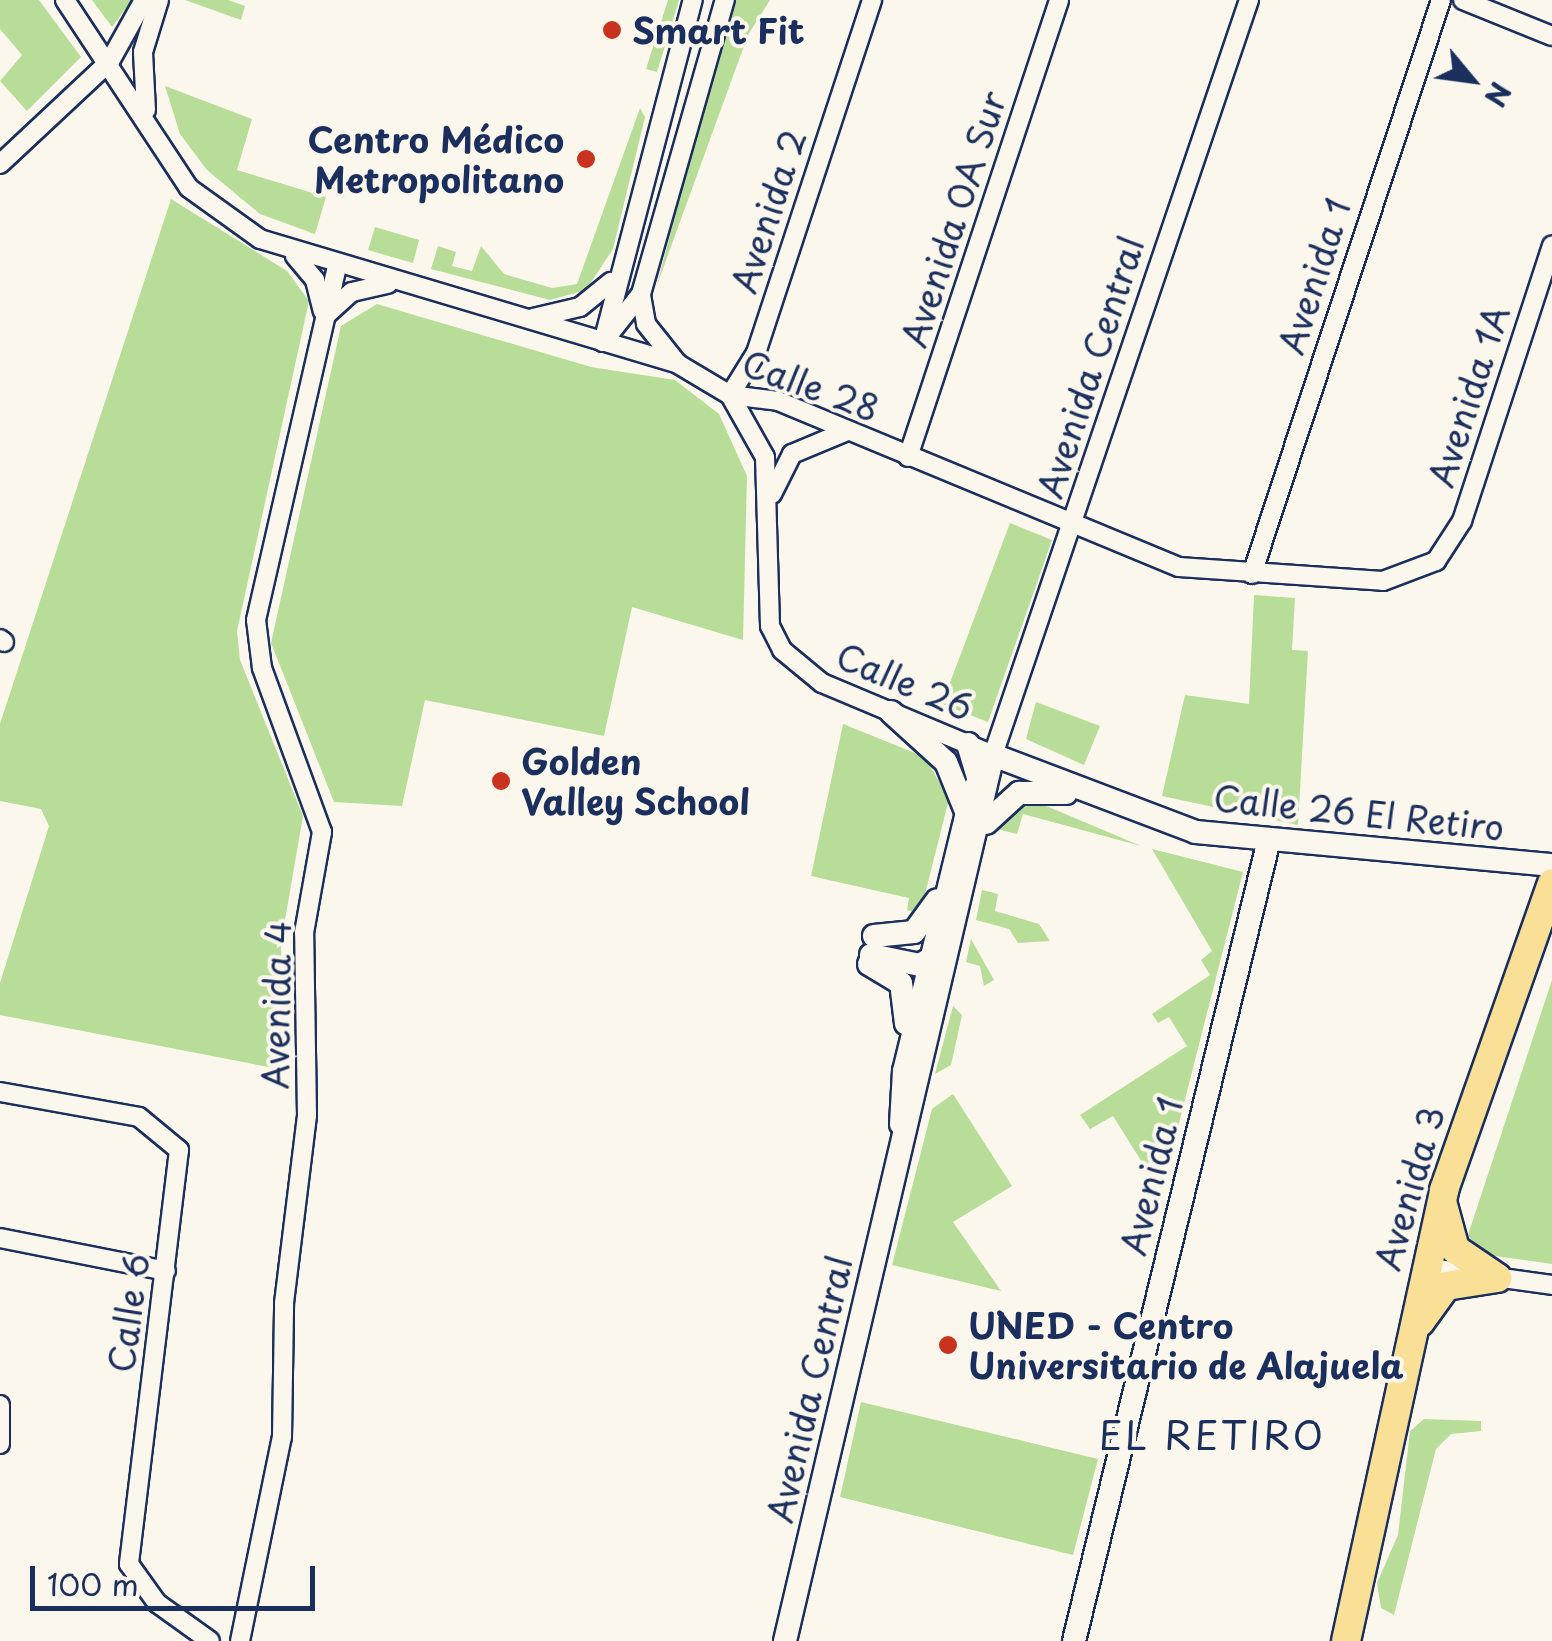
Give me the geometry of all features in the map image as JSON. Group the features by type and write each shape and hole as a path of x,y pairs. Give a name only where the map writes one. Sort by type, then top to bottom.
{"main road":[{"name":"Avenida 3","path":"1346,1641 1405,1350 1444,1190 1552,883"},
{"path":"1444,1190 1449,1241 1497,1278"},
{"path":"1405,1350 1439,1290 1497,1278"}],"street":[{"name":"Calle 28","path":"65,0 206,204 290,252 678,364 730,396 778,401 1159,564 1383,581 1436,561"},
{"path":"0,164 110,61 117,36 144,0"},
{"path":"149,126 143,52 159,0"},
{"path":"603,342 612,282 693,0"},
{"path":"603,342 641,294 725,0"},
{"name":"Avenida 2","path":"730,396 756,353 872,0"},
{"name":"Avenida 0A Sur","path":"908,457 1058,0"},
{"name":"Avenida Central","path":"900,1152 902,1112 993,755 1073,529 1249,0"},
{"name":"Avenida 1","path":"1252,574 1442,0"},
{"path":"1463,0 1552,36"},
{"path":"96,42 117,36"},
{"name":"Avenida 1A","path":"1436,561 1462,521 1552,245"},
{"path":"290,252 315,280 324,316 352,292 395,283"},
{"name":"Avenida 4","path":"240,1641 282,1437 284,1302 308,1116 304,934 322,832 262,668 256,620 337,267"},
{"path":"523,320 580,307 612,282"},
{"path":"641,294 646,324 678,364"},
{"path":"730,396 762,444 768,504"},
{"path":"768,504 792,454 847,431"},
{"name":"Calle 26","path":"768,504 770,626 793,663 891,712 993,755"},
{"path":"891,712 946,762 966,814"},
{"path":"872,950 931,962 944,948 980,778 968,744"},
{"name":"Avenida Central","path":"785,1641 900,1152 920,1093 931,962 969,844 966,814 993,755"},
{"name":"Calle 26 El Retiro","path":"993,755 1165,825 1268,844 1552,865"},
{"path":"872,950 906,935 928,919 969,844 1006,798 1080,793"},
{"name":"Avenida 1","path":"1074,1641 1268,844"},
{"path":"872,950 896,978 908,1000 898,1064 902,1112"},
{"name":"Calle 6","path":"0,1092 139,1117 171,1137 180,1175 129,1564 157,1603 210,1641"},
{"path":"0,1238 166,1271"},
{"path":"1423,1268 1552,1284"},
{"path":"0,1406 0,1444"}],"green space":[{"path":"0,0 39,0 81,57 27,111 0,81 22,55 0,29"},
{"path":"92,0 132,0 112,27"},
{"path":"185,0 228,0 245,6 241,20"},
{"path":"668,0 679,0 657,72 646,69"},
{"path":"731,0 770,0 748,35 657,285"},
{"path":"165,86 252,119 237,170 326,197 315,234 260,214 207,170 180,134"},
{"path":"640,108 645,117 613,249 586,290 550,300 431,269 438,246 456,252 452,266 472,271 481,246 504,274 552,288 577,284"},
{"path":"171,199 287,271 309,301 237,631 240,660 303,816 281,943 284,1070 0,1015 0,983 49,826 41,809 0,801 0,724"},
{"path":"375,227 419,240 413,263 368,250"},
{"path":"377,304 591,367 675,380 719,414 747,476 743,640 632,607 604,736 425,700 402,806 334,802 271,643 341,326"},
{"path":"1010,523 1052,540 988,722 942,704"},
{"path":"1254,595 1295,598 1292,650 1308,651 1298,825 1162,796 1185,695 1249,704"},
{"path":"1036,702 1100,726 1084,765 1026,739"},
{"path":"843,724 925,757 949,799 920,914 907,910 909,898 811,876"},
{"path":"1038,803 1141,846 1023,814 1017,834 997,829 1019,806"},
{"path":"1152,849 1243,872 1168,1166 1150,1175 1113,1116 1090,1129 1080,1115 1187,1046 1169,1017 1158,1023 1152,1014 1210,975 1201,960 1212,951"},
{"path":"982,890 998,894 995,911 1039,924 1050,941 1018,943 1009,929 976,920"},
{"path":"971,939 994,980 984,986 980,966 966,962"},
{"path":"1552,980 1552,1264 1481,1254 1468,1235"},
{"path":"953,1006 962,1015 951,1065 935,1074"},
{"path":"953,1094 1012,1186 953,1222 1001,1291 892,1265 932,1109"},
{"path":"861,1402 1098,1459 1073,1555 840,1497"},
{"path":"1424,1419 1481,1421 1481,1431 1451,1434 1436,1449 1394,1615 1381,1608 1377,1583 1398,1535 1410,1431"}],"place":[{"name":"Smart Fit","path":"612,30"},
{"name":"Centro Médico Metropolitano","path":"586,159"},
{"name":"Golden Valley School","path":"501,781"},
{"name":"UNED - Centro Universitario de Alajuela","path":"948,1345"}],"district":[{"name":"EL RETIRO","path":"1212,1435"}]}
